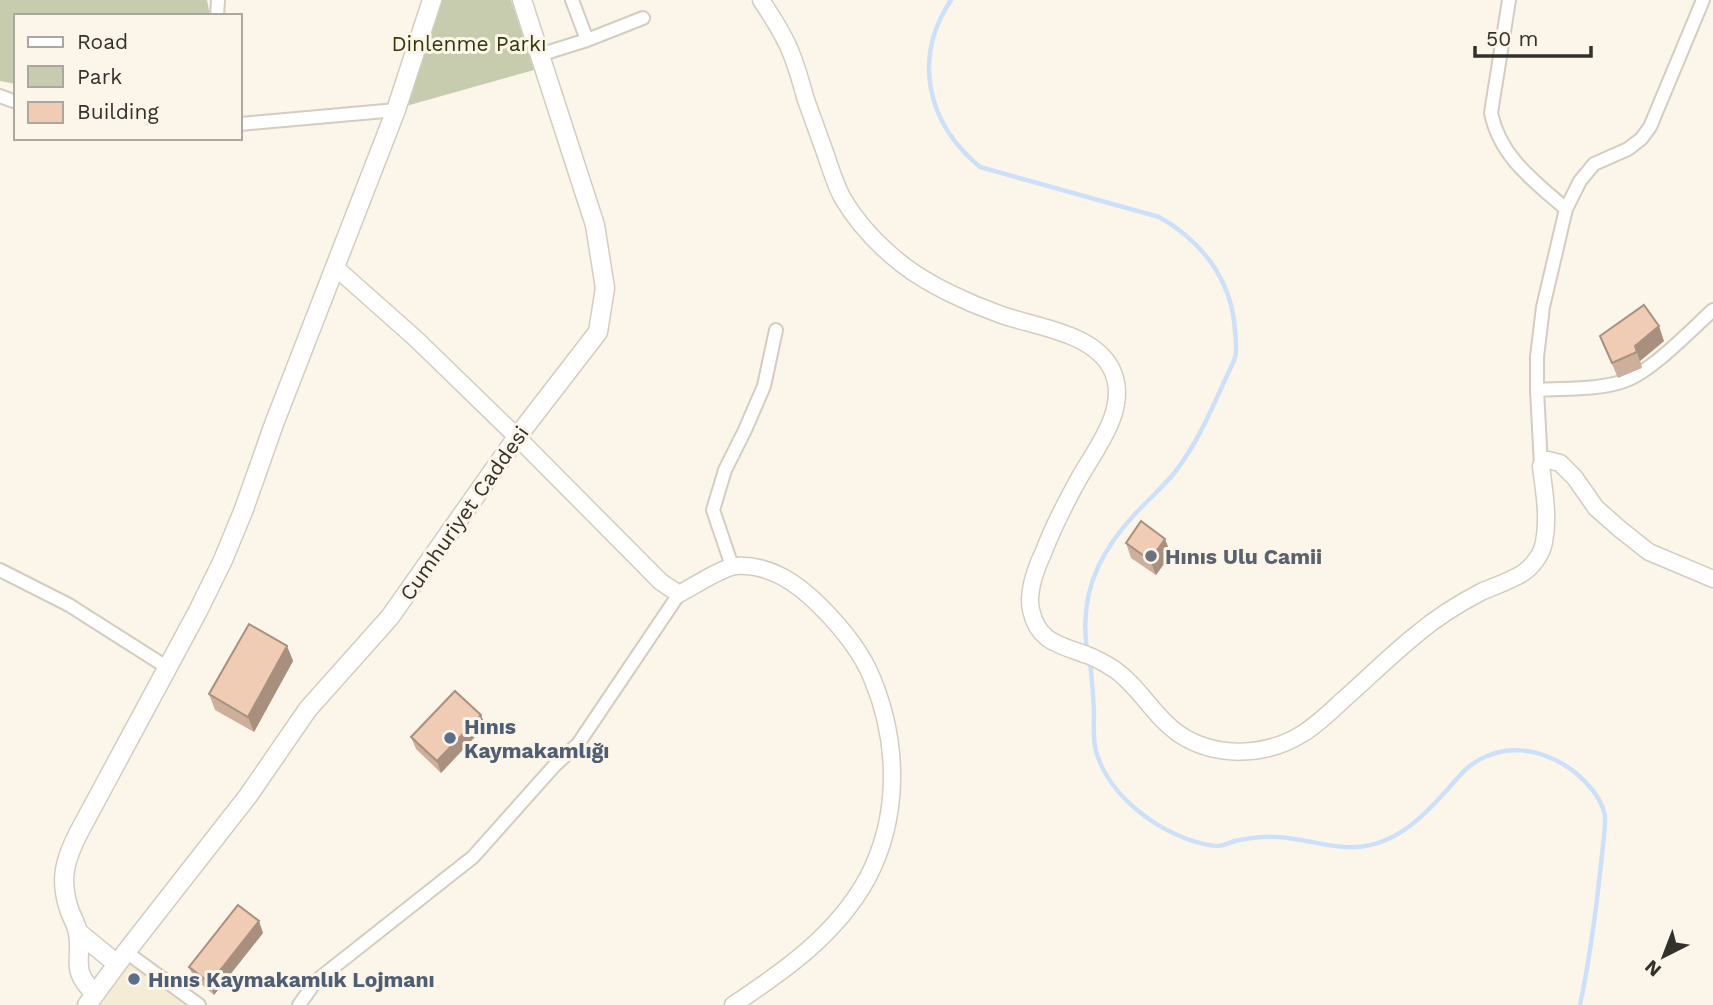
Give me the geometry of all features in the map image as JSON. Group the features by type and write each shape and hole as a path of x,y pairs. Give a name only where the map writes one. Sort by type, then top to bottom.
{"main road":[{"name":"Cumhuriyet Caddesi","path":"91,1000 79,971 78,932 64,886 67,856 198,611 239,521 396,110 432,0"},
{"name":"Cumhuriyet Caddesi","path":"91,1000 248,796 308,709 390,617 517,437 598,332 605,288 595,225 522,0"},
{"path":"78,932 121,958"}],"street":[{"path":"572,0 587,40"},
{"path":"761,0 791,50 840,194 852,212 885,249 907,268 939,287 999,314 1046,328 1091,346 1106,360 1117,385 1116,404 1110,425 1075,485 1048,540 1036,568 1030,608 1044,635 1055,644 1091,656 1126,678 1161,719 1178,733 1221,752 1247,752 1272,747 1300,735 1329,713 1396,651 1447,611 1524,573 1534,563 1544,547 1547,521 1541,466 1537,357 1543,307 1566,209 1580,181 1594,164 1628,149 1650,127 1703,0"},
{"path":"1508,0 1492,113 1494,125 1504,149 1513,160 1566,209"},
{"path":"540,55 643,18"},
{"path":"242,124 396,110"},
{"path":"336,268 415,338 661,582 679,594"},
{"path":"1537,390 1615,384 1628,380 1643,372 1713,310"},
{"path":"732,566 713,510 724,470 764,386 776,330"},
{"path":"1541,466 1548,460 1560,463 1576,478 1596,508 1621,530 1649,551 1713,579"},
{"path":"299,1005 316,981 473,857 555,765 578,744 679,594 732,566 749,566 787,578 807,593 855,648 872,677 882,708 891,747 892,780 890,816 880,848 867,878 850,905 805,953 733,1005"},
{"path":"0,570 69,605 168,668"},
{"path":"121,958 200,1005"}],"shaded area":[{"name":"Hınıs Kaymakamlık Lojmanı","path":"126,952 199,1005 87,1005"}],"green space":[{"path":"0,0 207,0 210,14 14,14 14,84 0,81"},
{"name":"Dinlenme Parkı","path":"438,0 511,0 534,70 399,108"}],"building":[{"path":"1644,305 1659,326 1635,346 1637,352 1612,363 1600,336"},
{"path":"1141,521 1165,539 1150,560 1126,543"},
{"path":"249,624 287,646 248,717 209,694"},
{"name":"Hınıs Kaymakamlığı","path":"455,691 481,715 437,761 411,737"},
{"path":"238,905 259,921 210,983 189,967"}],"waterway":[{"path":"951,0 939,22 929,67 937,110 962,150 980,167 1159,217 1189,238 1212,264 1221,279 1233,312 1235,358 1190,451 1166,483 1125,526 1098,567 1086,608 1087,650"},
{"path":"1090,662 1095,747 1101,765 1125,799 1141,813 1158,825 1196,842 1218,846 1246,839 1272,837 1344,847 1371,845 1395,836 1411,825 1465,770 1487,756 1503,751 1529,751 1569,768 1592,790 1605,816 1595,917 1580,1005"}],"place":[{"name":"Hınıs Ulu Camii","path":"1151,556"},
{"name":"Hınıs Kaymakamlığı","path":"450,738"},
{"name":"Hınıs Kaymakamlık Lojmanı","path":"134,979"}]}
